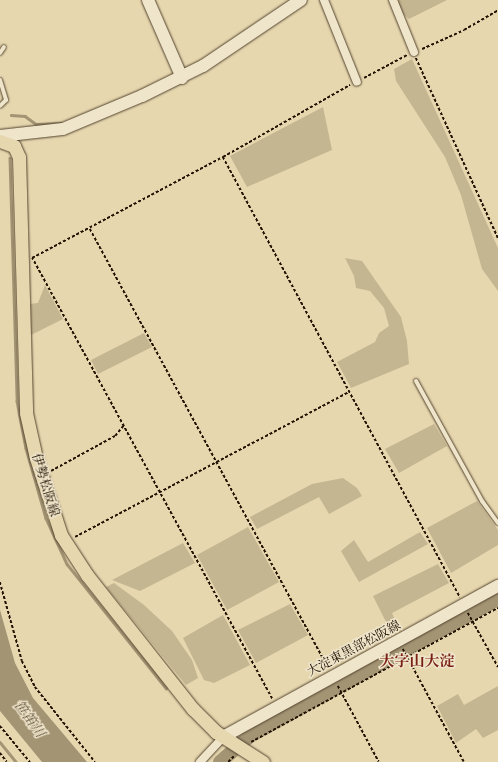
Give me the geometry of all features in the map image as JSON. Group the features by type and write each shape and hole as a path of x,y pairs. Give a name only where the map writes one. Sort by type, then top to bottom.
{"main road":[{"path":"0,141 14,146 19,157"},
{"name":"伊勢松阪線","path":"19,157 26,413 31,440 61,535 83,570 193,709 236,744 262,762"}],"street":[{"path":"148,0 182,78"},
{"path":"0,136 63,129 182,78 203,66 301,0"},
{"path":"324,0 357,82"},
{"path":"393,0 414,52"},
{"path":"19,157 24,138 31,132"},
{"name":"大淀東黒部松阪線","path":"236,744 276,707 334,678 498,586"},
{"path":"200,762 236,744"}],"lane":[{"path":"0,53 4,47"},
{"path":"0,80 6,100 0,106"},
{"path":"416,381 482,501 498,523"}],"path":[{"path":"276,707 32,258 90,229 223,157 357,82 414,52 464,30 498,10"},
{"path":"414,52 498,238"},
{"path":"223,157 348,392 464,605"},
{"path":"90,229 379,762"},
{"path":"70,532 73,538 348,392"},
{"path":"51,475 54,468 115,436 123,426"},
{"path":"0,582 22,661 35,687 95,762"},
{"path":"236,744 341,693 498,608"},
{"path":"472,619 498,667"},
{"path":"402,648 464,762"},
{"path":"0,726 30,762"},
{"path":"0,753 7,762"}],"shaded area":[{"path":"396,0 447,0 409,19 402,13"},
{"path":"412,59 498,248 498,291 482,269 461,195 445,157 396,81 394,69"},
{"path":"323,107 332,150 247,187 230,156"},
{"path":"345,258 362,261 401,317 407,341 409,364 351,388 337,362 375,342 379,333 389,326 384,308 370,291 356,288 354,276"},
{"path":"45,285 63,319 31,335 30,304 38,303"},
{"path":"144,333 152,347 98,374 91,360"},
{"path":"434,424 447,446 399,473 385,449"},
{"path":"343,478 357,488 362,496 329,514 319,497 257,529 250,517 312,484"},
{"path":"477,501 498,530 498,545 451,573 427,528"},
{"path":"248,527 279,582 227,610 197,555"},
{"path":"420,532 428,544 359,582 341,551 354,540 368,562"},
{"path":"183,543 195,563 140,591 112,580"},
{"path":"438,564 449,583 392,613 397,625 390,630 373,596"},
{"path":"114,583 144,605 172,631 192,660 198,678 186,685 106,587"},
{"path":"290,604 308,635 256,663 238,630"},
{"path":"223,615 250,665 214,683 204,680 183,638"},
{"path":"498,686 498,730 483,738 476,729 456,743 437,706 458,694 464,705"}],"water":[{"name":"笹笛川","path":"0,610 15,663 33,698 87,762 42,762 0,711"}],"waterway":[{"path":"11,115 25,116 36,124 61,123"},
{"path":"10,158 17,401 26,448 46,518 67,564 166,688"},
{"path":"220,762 250,736 498,599"},
{"path":"0,742 16,762"}],"district":[{"name":"大字山大淀","path":"417,662"}]}
